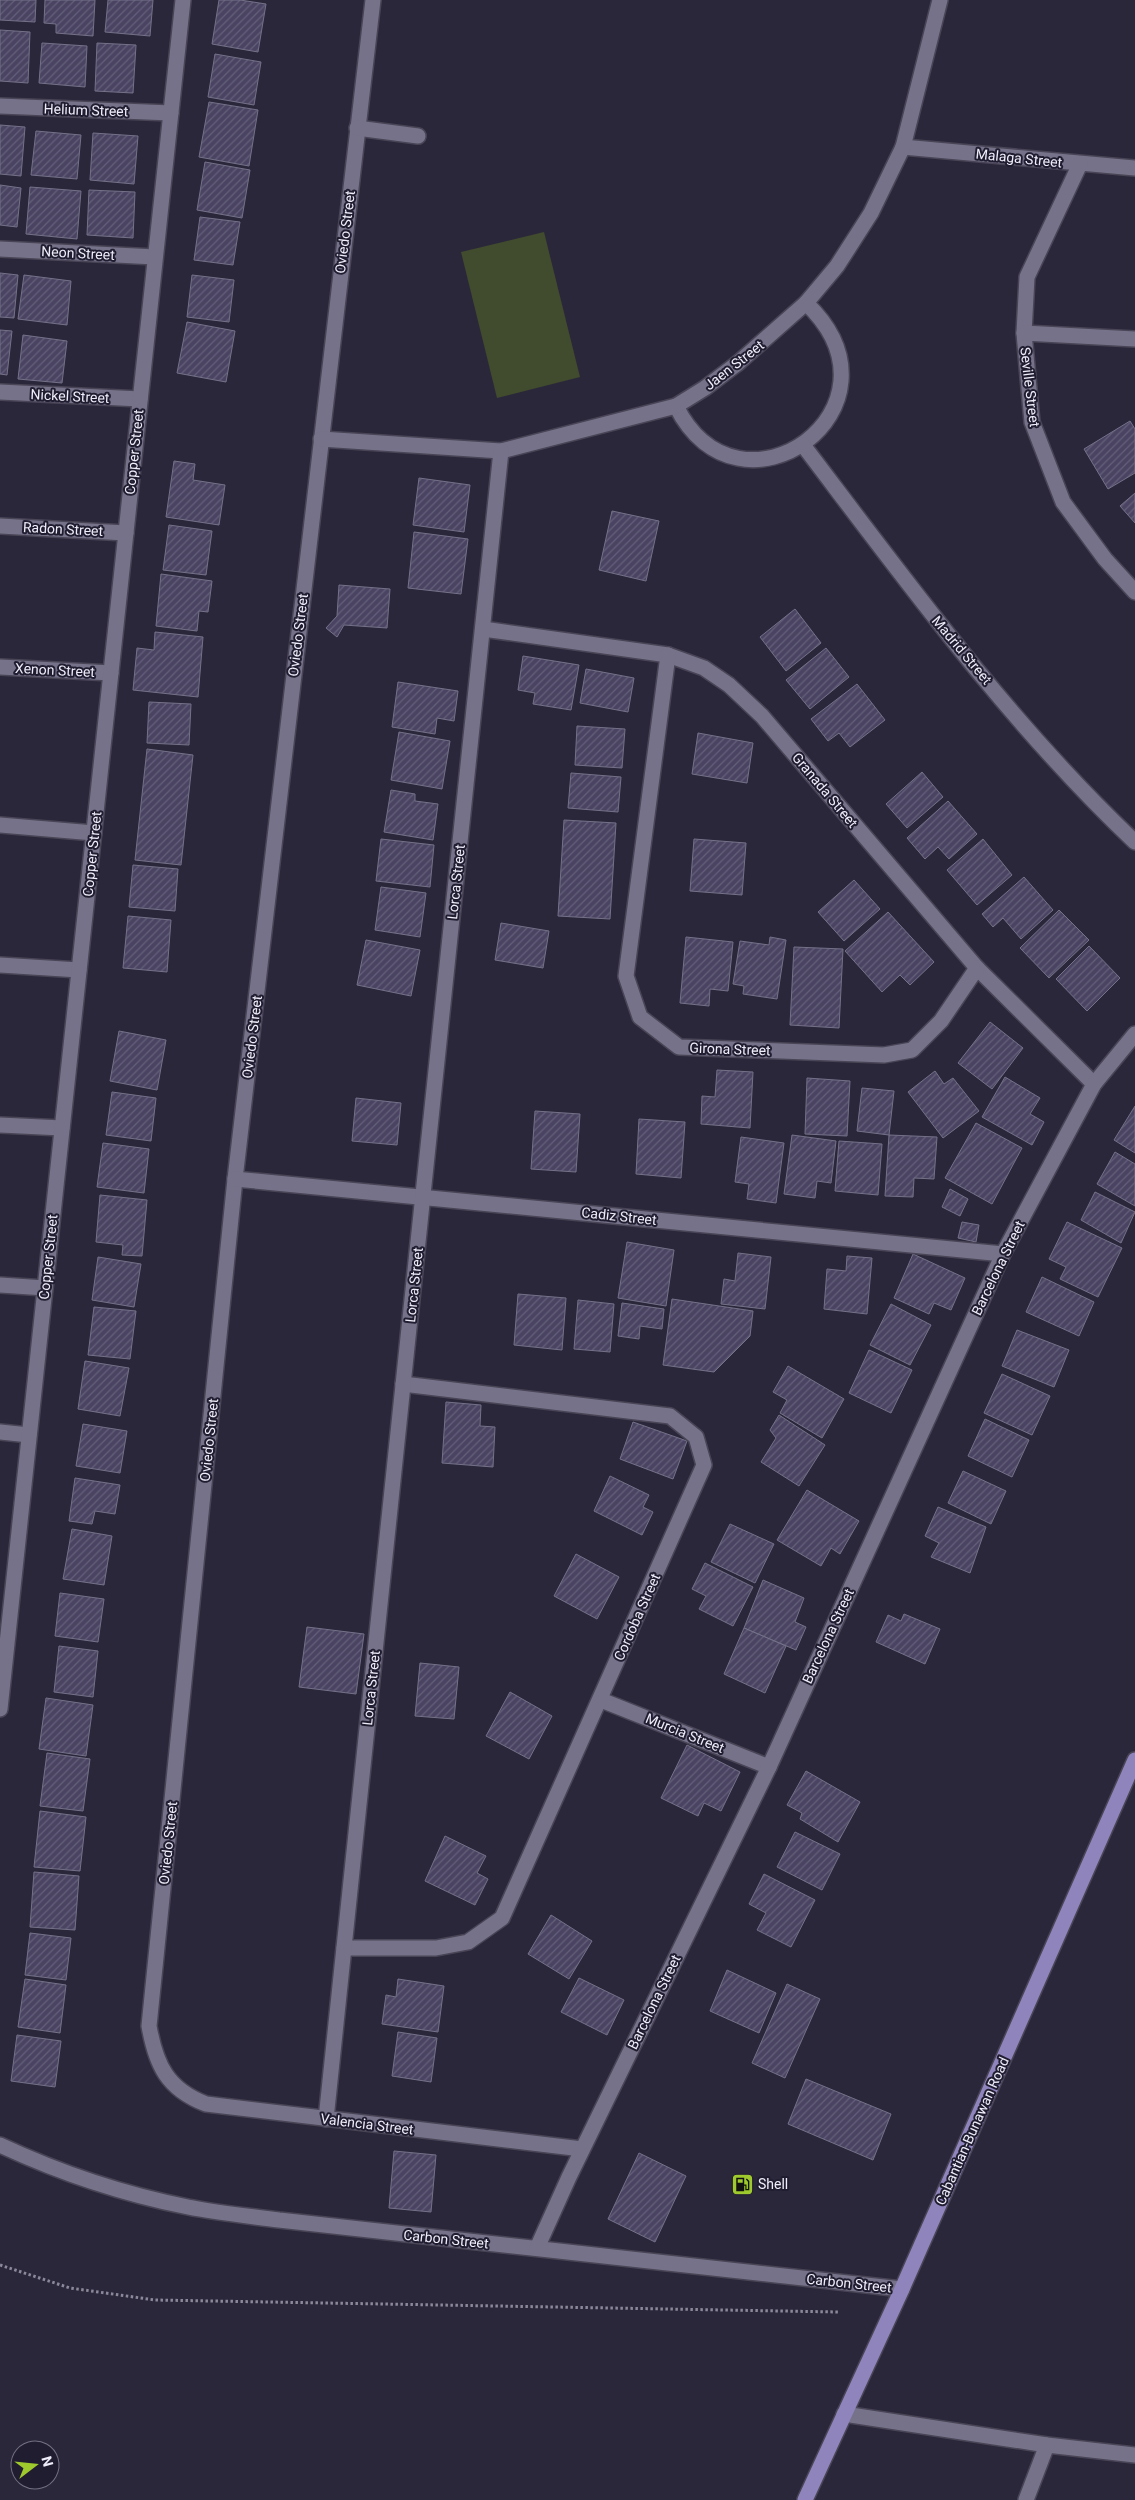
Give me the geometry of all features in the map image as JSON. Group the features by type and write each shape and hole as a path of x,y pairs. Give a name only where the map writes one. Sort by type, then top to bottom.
{"main road":[{"name":"Cabantian-Bunawan Road","path":"805,2500 902,2289 1135,1760"}],"street":[{"name":"Copper Street","path":"0,1709 5,1610 29,1435 183,0"},
{"name":"Oviedo Street","path":"164,2073 157,2060 149,2026 235,1178 373,0"},
{"name":"Jaen Street","path":"321,439 501,451 676,406 705,388 738,363 806,303 837,266 871,213 903,147 940,0"},
{"name":"Helium Street","path":"0,106 171,113"},
{"path":"357,128 418,136"},
{"name":"Malaga Street","path":"903,147 1135,168"},
{"name":"Seville Street","path":"1080,164 1027,277 1024,333 1032,422 1063,502 1105,559 1135,592"},
{"name":"Neon Street","path":"0,249 156,257"},
{"path":"676,406 683,421 694,434 722,453 738,458 756,460 772,457 788,453 803,445 819,431 831,415 838,395 842,374 840,354 833,334 821,317 806,303"},
{"path":"1024,333 1135,339"},
{"name":"Nickel Street","path":"0,392 140,399"},
{"name":"Madrid Street","path":"803,445 917,596 1014,712 1092,801 1135,842"},
{"name":"Lorca Street","path":"326,2119 501,451"},
{"name":"Radon Street","path":"0,526 126,533"},
{"name":"Granada Street","path":"483,629 668,655 704,668 729,685 762,716 977,968 1094,1084"},
{"name":"Girona Street","path":"668,655 626,976 640,1017 678,1047 884,1055 912,1050 941,1021 977,968"},
{"name":"Xenon Street","path":"0,667 111,673"},
{"path":"0,825 94,833"},
{"path":"0,965 79,970"},
{"name":"Barcelona Street","path":"537,2248 582,2149 769,1767 1003,1254 1094,1084 1135,1034"},
{"path":"0,1125 62,1128"},
{"name":"Cadiz Street","path":"235,1178 1003,1254"},
{"path":"0,1285 45,1288"},
{"name":"Cordoba Street","path":"344,1948 436,1948 468,1942 502,1918 601,1700 704,1465 696,1437 670,1416 403,1384"},
{"path":"0,1432 29,1435"},
{"name":"Murcia Street","path":"601,1700 769,1767"},
{"name":"Valencia Street","path":"164,2073 178,2089 206,2104 582,2149"},
{"name":"Carbon Street","path":"0,2146 42,2164 103,2186 189,2207 279,2220 902,2289"},
{"path":"844,2414 1047,2445 1135,2455"},
{"path":"1026,2500 1047,2445"}],"path":[{"path":"0,2265 70,2288 155,2300 841,2312"}],"green space":[{"path":"544,232 580,377 497,398 461,252"}],"building":[{"path":"0,0 36,0 35,22 0,20"},
{"path":"45,0 95,0 93,36 56,33 56,24 44,23"},
{"path":"108,0 153,0 150,36 105,32"},
{"path":"219,0 240,0 266,4 258,52 212,44"},
{"path":"0,30 30,32 28,83 0,81"},
{"path":"42,43 87,46 85,87 39,83"},
{"path":"97,43 136,45 133,93 95,91"},
{"path":"215,54 261,62 254,105 208,97"},
{"path":"209,102 258,110 249,166 199,157"},
{"path":"0,125 25,127 21,176 0,174"},
{"path":"36,131 81,135 77,179 31,175"},
{"path":"93,133 138,136 134,184 90,180"},
{"path":"205,162 250,170 242,218 197,210"},
{"path":"0,185 21,188 17,227 0,225"},
{"path":"30,187 81,191 77,239 26,234"},
{"path":"89,190 135,192 133,238 87,235"},
{"path":"200,217 240,222 233,265 194,260"},
{"path":"0,273 18,275 14,318 0,317"},
{"path":"24,275 71,281 67,325 18,319"},
{"path":"192,275 234,280 229,322 187,317"},
{"path":"187,322 235,331 226,382 177,373"},
{"path":"0,330 12,331 7,375 0,374"},
{"path":"23,335 67,341 62,383 18,379"},
{"path":"1130,421 1135,429 1135,473 1108,489 1084,449"},
{"path":"174,461 195,464 193,480 225,485 219,525 166,517"},
{"path":"419,478 470,485 464,532 413,525"},
{"path":"1135,493 1135,523 1120,506"},
{"path":"612,511 659,521 646,581 599,570"},
{"path":"169,525 212,531 206,575 163,570"},
{"path":"414,532 468,539 461,594 408,588"},
{"path":"161,574 212,581 208,612 199,611 197,631 156,626"},
{"path":"339,585 390,589 387,628 344,625 337,637 326,628 337,616"},
{"path":"795,609 821,643 786,671 760,637"},
{"path":"155,632 203,637 198,697 133,690 137,648 154,650"},
{"path":"826,648 849,677 810,709 786,680"},
{"path":"523,656 579,665 571,710 533,704 535,693 518,690"},
{"path":"586,669 634,678 628,712 580,703"},
{"path":"398,682 458,691 454,721 437,718 435,734 392,727"},
{"path":"857,684 885,720 850,747 839,733 828,741 811,719"},
{"path":"149,702 191,704 189,745 147,743"},
{"path":"577,726 625,729 622,768 575,765"},
{"path":"399,732 450,741 442,789 391,780"},
{"path":"698,733 753,743 747,783 692,774"},
{"path":"147,749 193,755 181,865 135,860"},
{"path":"922,772 943,797 907,828 886,804"},
{"path":"571,773 621,777 618,812 568,808"},
{"path":"391,790 415,794 415,801 438,804 433,840 384,832"},
{"path":"948,801 977,834 949,859 938,847 925,859 907,838"},
{"path":"564,820 616,823 610,919 558,916"},
{"path":"381,839 434,845 430,887 376,881"},
{"path":"694,839 746,843 742,895 690,891"},
{"path":"983,839 1012,875 977,905 947,870"},
{"path":"133,865 178,869 175,911 129,907"},
{"path":"1024,877 1053,910 1021,939 1003,918 993,927 982,914"},
{"path":"854,880 880,909 844,941 818,912"},
{"path":"381,887 426,893 420,937 375,930"},
{"path":"1059,910 1089,940 1049,978 1020,948"},
{"path":"888,912 934,962 910,985 900,975 882,992 845,951"},
{"path":"128,916 171,920 167,972 123,968"},
{"path":"501,923 549,931 543,968 495,960"},
{"path":"686,937 733,942 728,991 710,989 709,1006 680,1003"},
{"path":"770,937 786,940 777,999 743,994 744,986 733,984 740,941 769,945"},
{"path":"366,940 420,950 411,996 357,985"},
{"path":"1089,946 1120,978 1087,1011 1056,979"},
{"path":"794,947 843,949 839,1028 790,1025"},
{"path":"990,1022 1023,1048 992,1089 958,1063"},
{"path":"119,1031 166,1040 157,1090 110,1081"},
{"path":"717,1070 753,1072 750,1128 701,1124 702,1096 715,1097"},
{"path":"935,1071 944,1084 953,1078 979,1111 943,1138 908,1092"},
{"path":"1005,1077 1040,1098 1030,1114 1044,1122 1032,1145 982,1117"},
{"path":"807,1078 850,1081 847,1136 805,1134"},
{"path":"862,1088 894,1091 889,1135 857,1131"},
{"path":"112,1092 156,1098 151,1141 106,1135"},
{"path":"356,1098 401,1103 397,1145 352,1141"},
{"path":"1135,1106 1135,1153 1114,1140"},
{"path":"535,1111 580,1114 576,1172 531,1169"},
{"path":"639,1119 685,1122 681,1178 636,1174"},
{"path":"976,1123 1022,1148 992,1204 945,1178"},
{"path":"792,1135 836,1141 831,1183 817,1181 815,1198 784,1194"},
{"path":"889,1135 937,1137 934,1179 914,1178 913,1197 885,1196"},
{"path":"741,1137 784,1143 776,1203 747,1199 749,1184 735,1182"},
{"path":"839,1141 882,1144 878,1195 835,1191"},
{"path":"103,1143 149,1149 144,1193 97,1187"},
{"path":"1115,1152 1135,1164 1135,1206 1097,1184"},
{"path":"950,1189 968,1199 960,1216 942,1207"},
{"path":"1095,1192 1135,1212 1121,1243 1081,1220"},
{"path":"100,1195 147,1200 142,1256 122,1255 123,1245 96,1242"},
{"path":"962,1222 979,1225 976,1242 958,1238"},
{"path":"1067,1222 1122,1248 1098,1297 1060,1279 1066,1267 1049,1259"},
{"path":"627,1242 674,1250 666,1306 618,1298"},
{"path":"738,1253 771,1257 765,1309 721,1304 724,1279 735,1281"},
{"path":"913,1254 965,1278 951,1310 934,1303 929,1314 894,1298"},
{"path":"847,1256 872,1258 867,1314 824,1309 827,1269 846,1271"},
{"path":"98,1257 141,1264 134,1307 92,1300"},
{"path":"1042,1277 1094,1302 1079,1336 1026,1312"},
{"path":"518,1294 566,1298 562,1350 514,1345"},
{"path":"672,1299 753,1311 750,1336 714,1372 663,1365"},
{"path":"578,1300 614,1304 610,1352 574,1349"},
{"path":"622,1303 664,1309 662,1329 640,1326 639,1339 618,1336"},
{"path":"891,1304 931,1325 910,1365 870,1345"},
{"path":"94,1307 136,1311 130,1359 88,1355"},
{"path":"1017,1330 1069,1350 1054,1387 1002,1366"},
{"path":"869,1350 912,1370 891,1413 849,1393"},
{"path":"85,1361 129,1368 120,1416 78,1409"},
{"path":"788,1366 844,1399 822,1438 780,1413 787,1400 773,1392"},
{"path":"1002,1374 1050,1396 1032,1435 984,1413"},
{"path":"446,1402 481,1405 480,1426 495,1427 493,1467 442,1463"},
{"path":"779,1415 825,1445 799,1486 761,1462 776,1438 770,1430"},
{"path":"985,1419 1029,1440 1012,1477 968,1456"},
{"path":"633,1422 687,1441 673,1479 620,1459"},
{"path":"83,1424 127,1431 120,1473 76,1466"},
{"path":"963,1471 1006,1491 991,1524 948,1503"},
{"path":"610,1476 649,1495 643,1507 653,1512 642,1535 594,1511"},
{"path":"75,1478 120,1485 115,1514 95,1511 92,1524 69,1521"},
{"path":"807,1490 859,1521 840,1554 831,1548 821,1566 777,1540"},
{"path":"938,1507 986,1527 970,1573 931,1557 939,1543 925,1536"},
{"path":"730,1524 774,1544 755,1583 711,1562"},
{"path":"72,1529 112,1536 104,1585 63,1579"},
{"path":"576,1554 619,1577 597,1619 554,1596"},
{"path":"705,1563 753,1587 733,1626 699,1609 706,1596 692,1589"},
{"path":"763,1580 804,1598 795,1622 806,1627 796,1650 744,1628"},
{"path":"60,1593 104,1599 98,1642 55,1636"},
{"path":"904,1614 940,1629 925,1664 876,1642 888,1615 901,1621"},
{"path":"307,1627 364,1634 356,1694 299,1687"},
{"path":"744,1628 786,1646 765,1693 724,1674"},
{"path":"59,1646 98,1651 93,1697 54,1692"},
{"path":"420,1663 459,1667 454,1719 415,1716"},
{"path":"510,1692 552,1716 529,1759 486,1736"},
{"path":"46,1698 93,1705 86,1756 39,1749"},
{"path":"687,1745 740,1772 721,1811 704,1803 698,1816 661,1798"},
{"path":"47,1753 90,1759 83,1811 40,1806"},
{"path":"806,1771 860,1802 838,1842 800,1819 802,1813 787,1805"},
{"path":"40,1811 86,1817 80,1871 34,1867"},
{"path":"795,1832 840,1854 822,1890 777,1867"},
{"path":"445,1836 486,1856 477,1873 488,1879 475,1905 425,1881"},
{"path":"34,1872 79,1876 75,1930 30,1927"},
{"path":"764,1874 815,1900 791,1947 757,1930 766,1913 749,1904"},
{"path":"551,1915 592,1941 569,1979 528,1954"},
{"path":"30,1933 71,1938 66,1980 25,1975"},
{"path":"727,1970 776,1993 759,2033 710,2011"},
{"path":"579,1978 624,2000 607,2035 561,2012"},
{"path":"25,1979 66,1985 60,2033 18,2027"},
{"path":"398,1979 444,1986 438,2032 382,2024 386,1995 396,1997"},
{"path":"787,1984 820,1999 785,2078 752,2063"},
{"path":"398,2032 437,2038 431,2082 392,2076"},
{"path":"17,2035 61,2041 55,2087 11,2081"},
{"path":"806,2079 891,2114 873,2160 788,2124"},
{"path":"394,2151 436,2155 431,2212 389,2208"},
{"path":"639,2153 686,2176 655,2242 608,2219"}],"place":[{"name":"Shell","path":"742,2184"}]}
